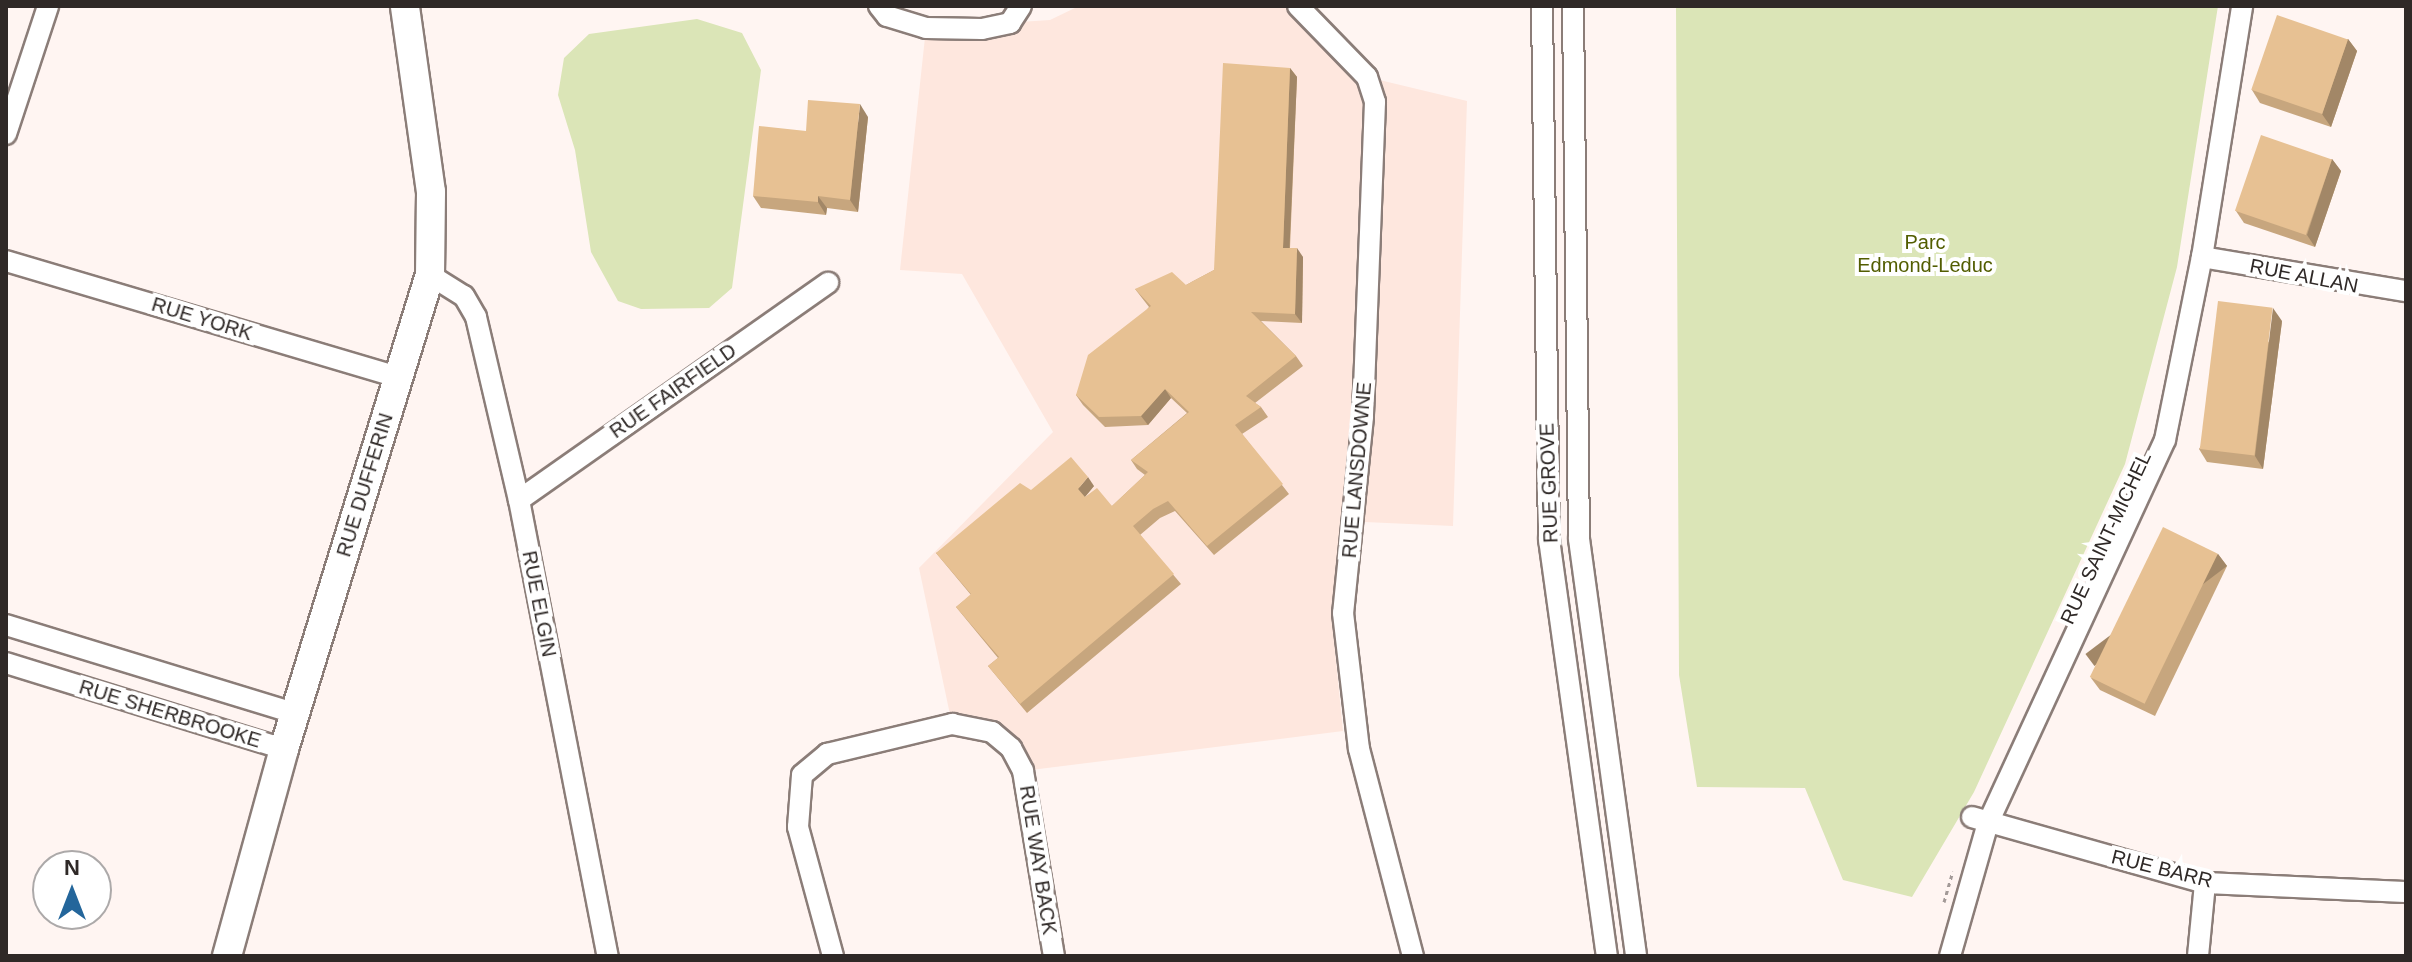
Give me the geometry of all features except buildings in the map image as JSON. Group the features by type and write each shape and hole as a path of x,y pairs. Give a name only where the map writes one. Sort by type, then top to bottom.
{"main road":[{"name":"RUE DUFFERIN","path":"227,956 294,713 430,275 431,192 405,6"}],"street":[{"path":"6,134 48,6"},
{"path":"879,6 887,16 926,28 982,29 1010,23 1021,6"},
{"name":"RUE LANSDOWNE","path":"1298,6 1367,77 1375,102 1363,417 1343,613 1359,749 1413,956"},
{"name":"RUE GROVE","path":"1542,6 1549,539 1607,956"},
{"name":"RUE GROVE","path":"1573,6 1579,539 1636,956"},
{"name":"RUE SAINT-MICHEL","path":"1950,956 1980,820 2155,471 2177,395 2242,6"},
{"name":"RUE ALLAN","path":"2202,257 2406,291"},
{"name":"RUE YORK","path":"6,261 398,377"},
{"name":"RUE ELGIN","path":"430,275 464,296 476,317 519,500 608,956"},
{"name":"RUE FAIRFIELD","path":"519,500 828,283"},
{"name":"RUE SHERBROOKE","path":"6,625 294,713"},
{"name":"RUE SHERBROOKE","path":"56,679 68,644"},
{"name":"RUE SHERBROOKE","path":"6,663 284,749"},
{"name":"RUE WAY BACK","path":"833,956 798,827 802,775 827,754 952,724 992,732 1011,748 1023,771 1054,956"},
{"name":"RUE BARR","path":"1980,820 2205,883 2406,892"},
{"path":"2198,956 2205,883"}],"path":[{"path":"1943,907 1954,868"}],"shaded area":[{"path":"1079,6 1298,6 1367,77 1467,101 1453,526 1343,521 1332,621 1343,731 1023,771 1011,748 952,724 919,568 1053,432 962,274 900,270 926,28 1050,20"}],"green space":[{"name":"Parc Edmond-Leduc","path":"1676,6 2218,6 2177,267 2125,464 1974,792 1912,897 1843,880 1805,788 1697,787 1679,675"},
{"path":"697,19 742,33 761,70 732,288 709,308 641,309 618,301 591,252 575,150 558,95 564,58 589,34"}]}
